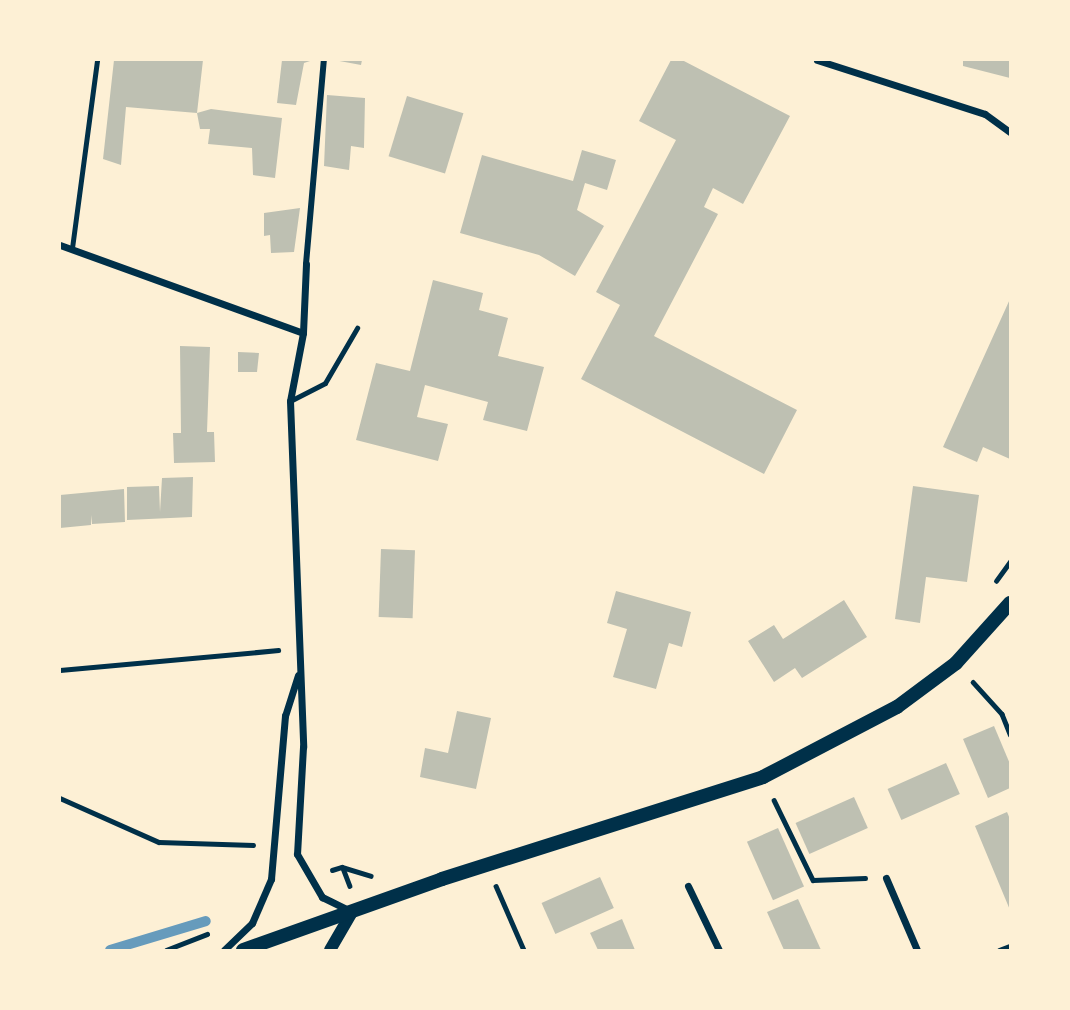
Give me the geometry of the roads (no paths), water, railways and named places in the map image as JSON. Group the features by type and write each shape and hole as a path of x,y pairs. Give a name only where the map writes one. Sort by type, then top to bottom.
{"main road":[{"path":"243,950 487,866 763,777 897,707 956,663 1010,603"}],"street":[{"path":"324,60 306,264 303,333 290,401 303,747 297,854 307,876 322,897 352,912 330,950"},
{"path":"817,60 985,114 1010,132"},
{"path":"60,245 303,333"},
{"path":"224,950 252,923 271,879 285,716 299,671"},
{"path":"886,878 917,950"},
{"path":"688,886 719,950"}],"lane":[{"path":"72,248 97,60"},
{"path":"290,401 325,383 357,328"}],"waterway":[{"path":"110,950 206,921"}]}
